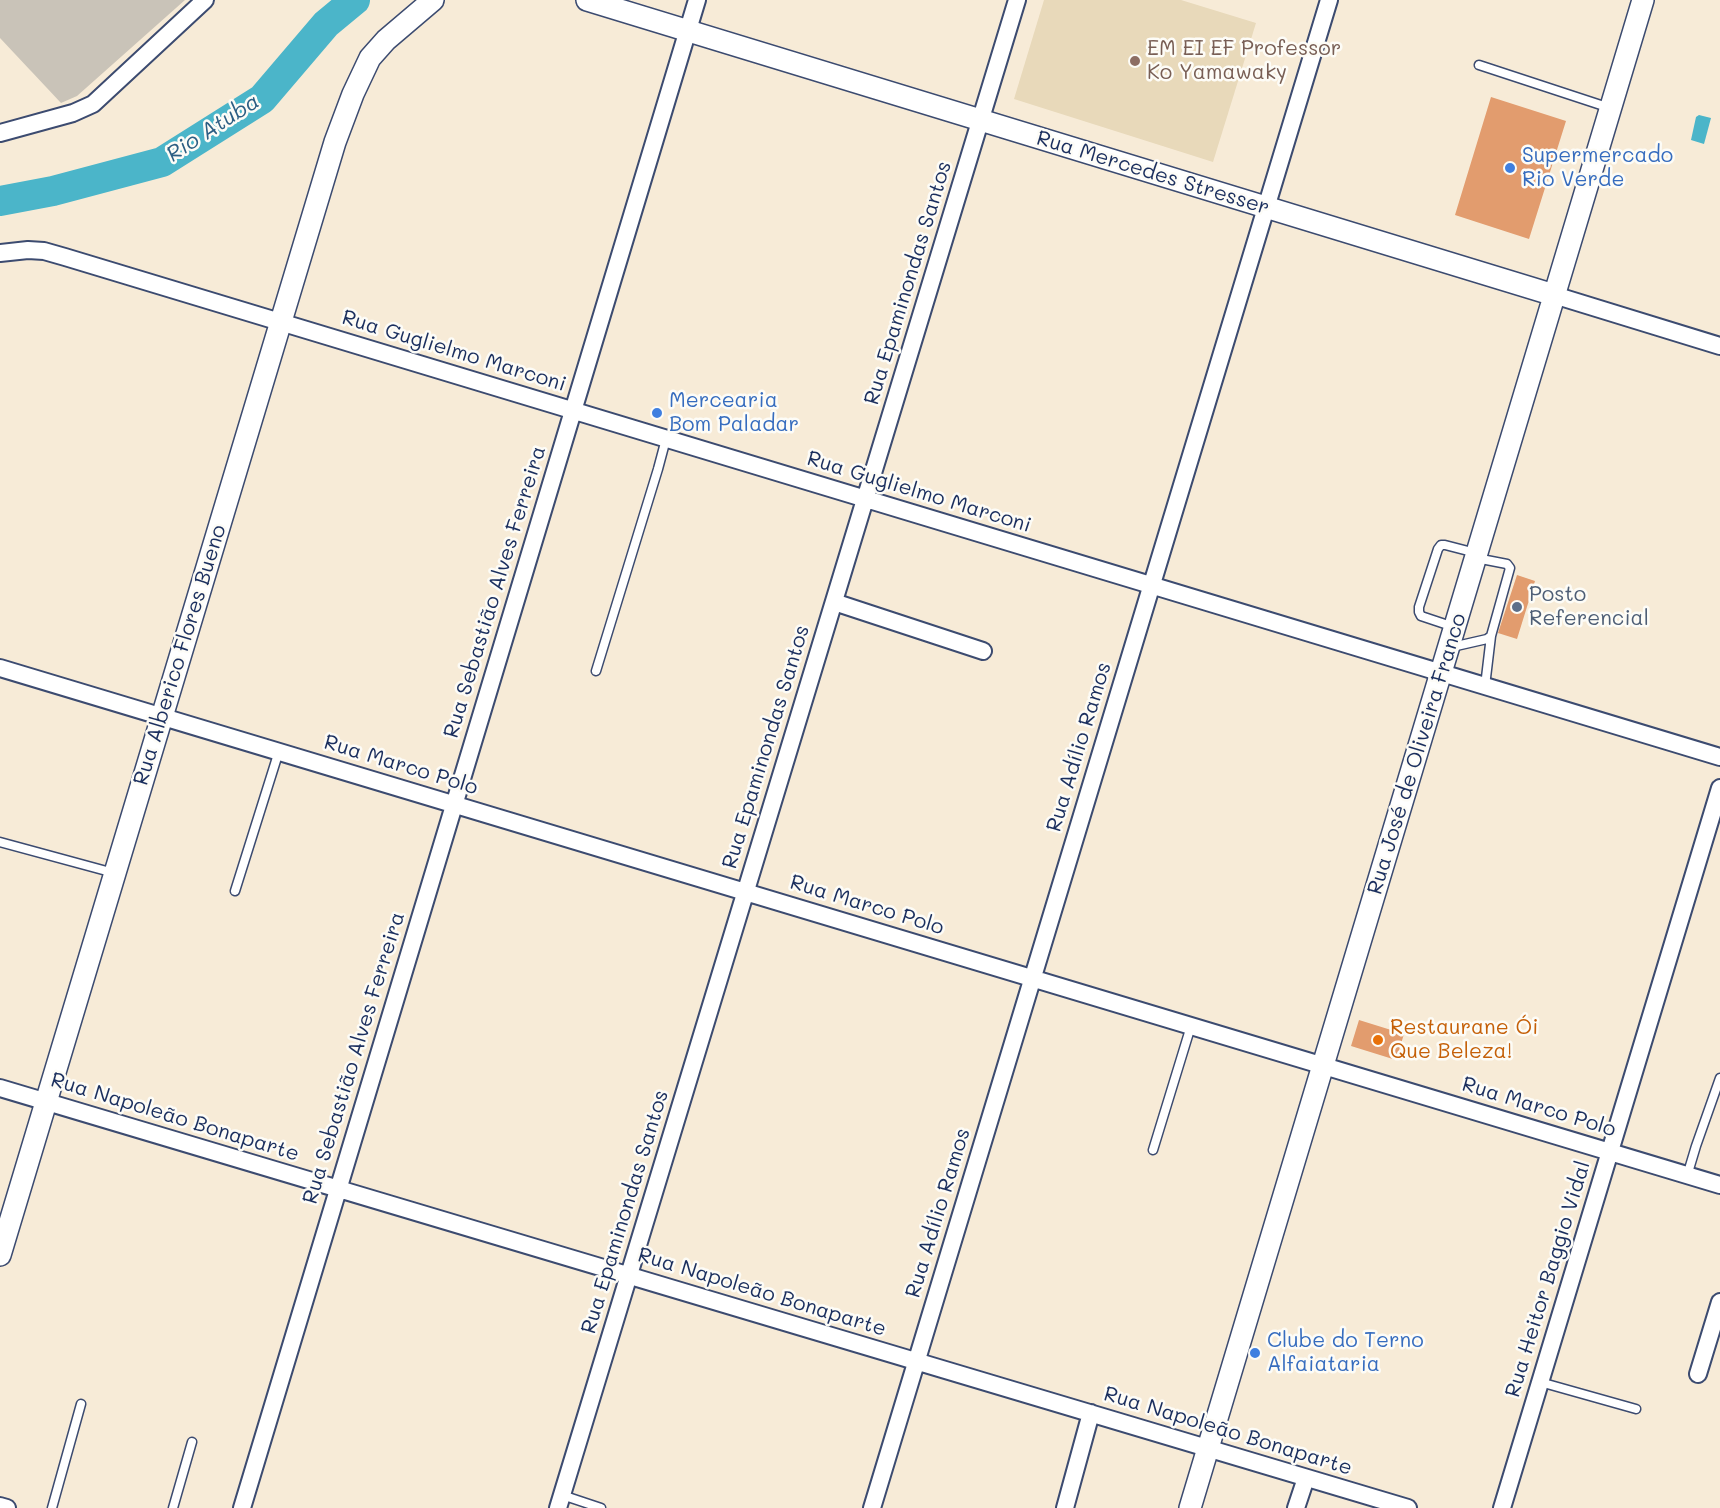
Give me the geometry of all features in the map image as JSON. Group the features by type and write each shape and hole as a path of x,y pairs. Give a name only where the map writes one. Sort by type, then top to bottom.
{"street":[{"path":"0,133 73,113 93,104 205,0"},
{"name":"Rua Alberico Flores Bueno","path":"0,1255 335,142 353,94 370,58 386,40 433,0"},
{"name":"Rua Mercedes Stresser","path":"587,0 1720,346"},
{"name":"Rua Sebastião Alves Ferreira","path":"242,1508 697,0"},
{"name":"Rua Epaminondas Santos","path":"560,1502 1017,0"},
{"name":"Rua Adílio Ramos","path":"872,1508 1329,0"},
{"name":"Rua José de Oliveira Franco","path":"1190,1508 1643,0"},
{"name":"Rua Guglielmo Marconi","path":"0,253 44,251 1720,757"},
{"path":"834,602 983,651"},
{"name":"Rua Marco Polo","path":"0,668 1720,1185"},
{"name":"Rua Heitor Baggio Vidal","path":"1502,1508 1720,788"},
{"name":"Rua Napoleão Bonaparte","path":"0,1088 1407,1508"},
{"path":"1698,1374 1720,1302"},
{"path":"1065,1508 1091,1413"},
{"path":"1296,1508 1306,1478"},
{"path":"0,1506 7,1508"}],"lane":[{"path":"1479,65 1610,108"},
{"path":"596,670 666,439"},
{"path":"1455,627 1421,616 1419,612 1441,545 1507,564 1510,568 1491,636 1485,686"},
{"path":"1448,648 1487,639 1491,636"},
{"path":"235,891 279,751"},
{"path":"0,842 115,873"},
{"path":"1153,1150 1191,1026"},
{"path":"1687,1176 1720,1078"},
{"path":"1540,1382 1636,1408"},
{"path":"52,1508 81,1404"},
{"path":"173,1508 192,1442"},
{"path":"560,1502 601,1508"}],"shaded area":[{"path":"0,0 185,0 77,96 61,103 0,38"},
{"name":"EM EI EF Professor Ko Yamawaky","path":"1044,0 1181,0 1256,23 1213,162 1014,99"}],"water":[{"path":"1699,115 1711,118 1704,144 1691,140 1696,117"}],"building":[{"name":"Supermercado Rio Verde","path":"1491,97 1566,121 1529,239 1455,215"},
{"name":"Posto Referencial","path":"1517,575 1535,581 1517,639 1498,633"},
{"name":"Restaurane Ói Que Beleza!","path":"1359,1020 1404,1034 1396,1060 1351,1046"}],"waterway":[{"name":"Rio Atuba","path":"0,201 53,191 162,162 262,99 326,24 355,0"}],"place":[{"name":"EM EI EF Professor Ko Yamawaky","path":"1135,61"},
{"name":"Supermercado Rio Verde","path":"1510,168"},
{"name":"Mercearia Bom Paladar","path":"657,413"},
{"name":"Posto Referencial","path":"1517,607"},
{"name":"Restaurane Ói Que Beleza!","path":"1378,1040"},
{"name":"Clube do Terno Alfaiataria","path":"1255,1353"}]}
